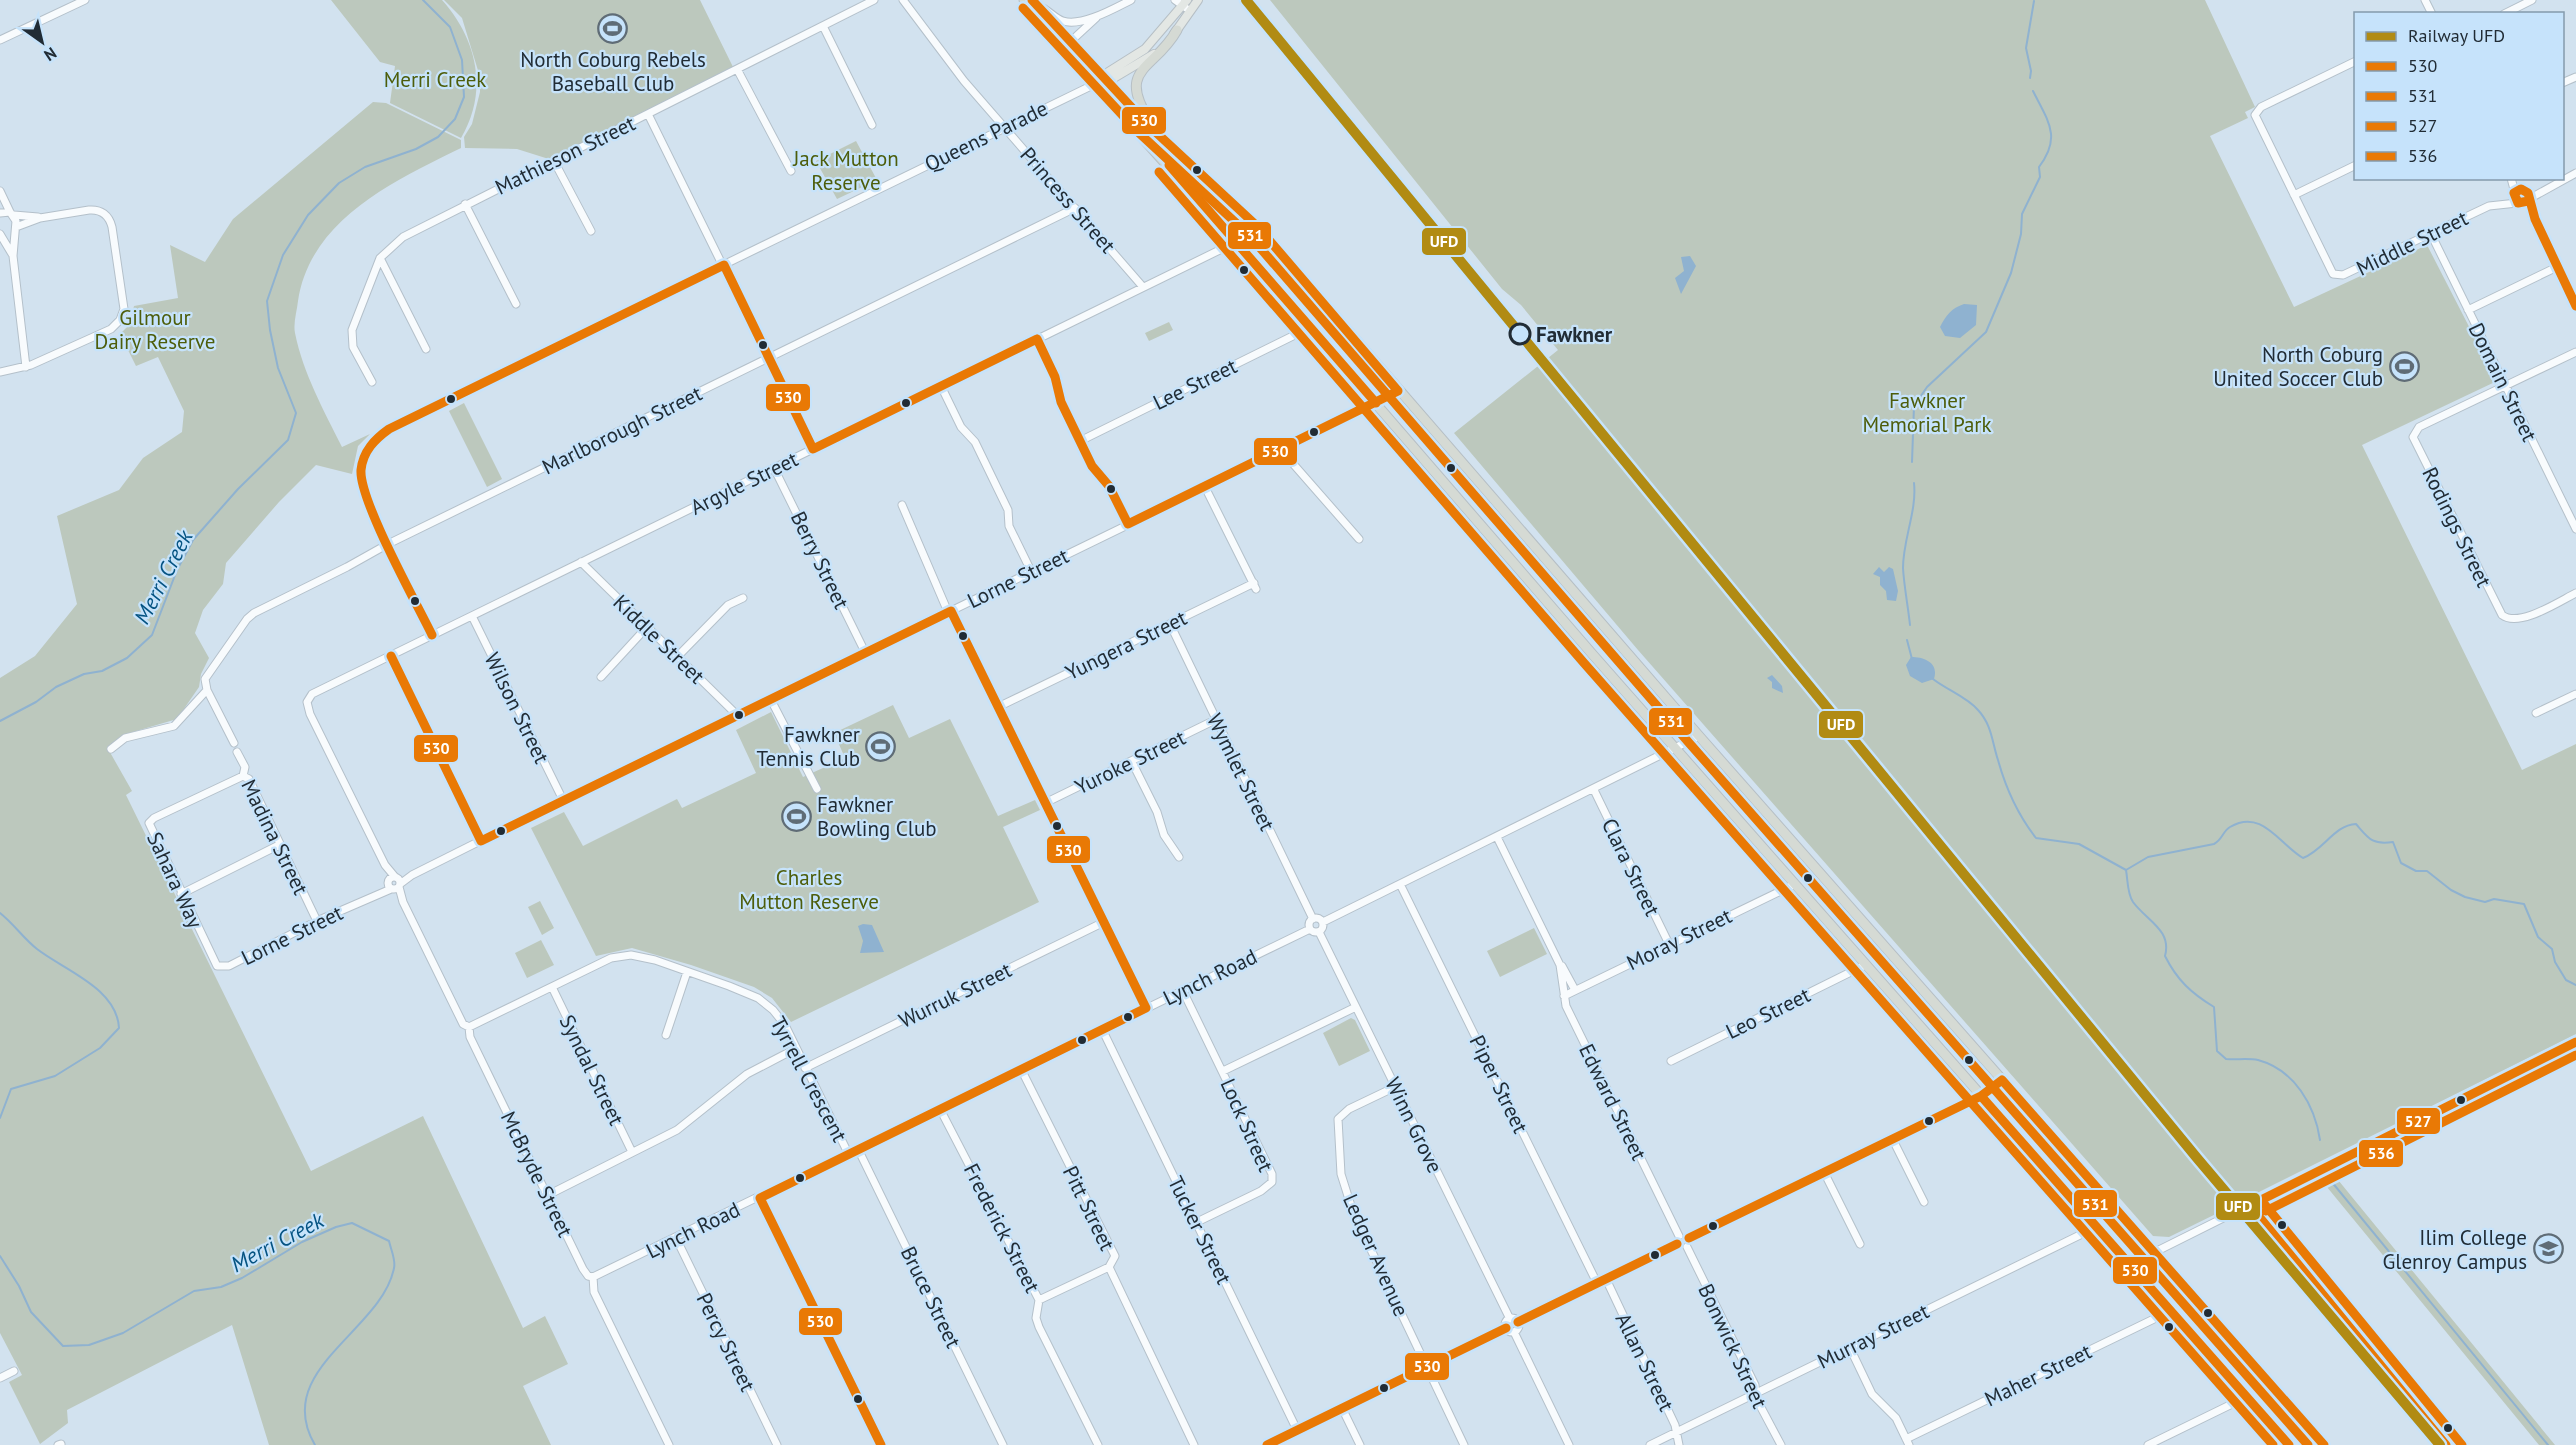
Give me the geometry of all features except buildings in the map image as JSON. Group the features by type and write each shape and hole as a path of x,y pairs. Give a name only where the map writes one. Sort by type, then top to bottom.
{"highway":[{"path":"1024,0 1101,80 1258,227 1398,391 1700,736 2325,1445"},
{"path":"1034,1 1309,328 1676,750 2289,1445"},
{"path":"1156,133 1137,100 1136,81 1143,69 1171,41 1177,30"}],"main road":[{"path":"1101,80 1145,49 1187,3"},
{"path":"1101,80 1152,55 1177,30 1187,3"}],"street":[{"path":"0,40 85,0"},
{"name":"Mathieson Street","path":"372,382 353,347 352,330 381,258 403,237 874,0"},
{"name":"Princess Street","path":"903,0 964,81 1143,287"},
{"path":"1070,42 1098,16 1131,0"},
{"path":"2508,12 2532,0"},
{"path":"1034,1 1067,22 1098,16"},
{"path":"823,26 872,125"},
{"path":"2354,61 2260,107 2256,113 2259,125 2294,195 2354,165"},
{"path":"737,69 790,171"},
{"name":"Queens Parade","path":"388,544 363,491 359,473 366,450 377,437 389,429 1101,80"},
{"path":"648,114 813,449"},
{"path":"554,161 591,231"},
{"path":"2513,180 2518,203 2552,257"},
{"path":"2515,180 2524,189 2552,257 2576,306"},
{"path":"2528,200 2561,180"},
{"path":"2524,189 2548,186"},
{"name":"Middle Street","path":"2294,195 2331,272 2336,276 2343,275 2524,189"},
{"path":"0,191 12,214 15,229 13,256 26,367"},
{"name":"Middle Street","path":"2480,210 2498,203 2518,203 2528,200"},
{"path":"465,204 516,304"},
{"name":"Marlborough Street","path":"207,690 206,676 250,616 388,544 1074,208"},
{"path":"0,372 26,367 111,329 120,320 124,309 112,226 106,215 96,210 40,218 0,234 13,256"},
{"path":"0,213 40,218"},
{"name":"Argyle Street","path":"310,714 307,702 312,694 1236,242 1258,227"},
{"name":"Domain Street","path":"2431,234 2576,529"},
{"path":"381,258 426,349"},
{"path":"2468,310 2557,267"},
{"name":"Lee Street","path":"1080,441 1309,328"},
{"path":"1036,339 1055,377 1061,402 1092,466 1108,486 1128,524"},
{"path":"2505,386 2576,352"},
{"path":"941,386 958,422 975,442 1008,510 1009,526 1031,571"},
{"name":"Rodings Street","path":"2505,386 2414,431 2417,448 2493,599 2507,620 2520,620 2576,593"},
{"name":"Lorne Street","path":"217,966 229,966 1398,391"},
{"path":"1281,450 1359,539"},
{"name":"Berry Street","path":"774,468 865,652"},
{"name":"Yungera Street","path":"998,707 1170,624 1255,586 1205,487"},
{"path":"902,506 950,611 1146,1008"},
{"path":"388,544 432,636"},
{"name":"Kiddle Street","path":"581,562 737,715"},
{"path":"676,657 728,606 743,598"},
{"name":"Wilson Street","path":"472,616 563,800"},
{"name":"Wymlet Street","path":"1170,624 1313,919"},
{"path":"601,677 646,627"},
{"path":"390,656 481,841"},
{"path":"111,749 125,738 174,726 207,690 234,743"},
{"path":"2536,713 2576,694"},
{"path":"770,698 817,789"},
{"name":"McBryde Street","path":"310,714 463,1024 469,1027 470,1037 583,1269 588,1276 593,1277 594,1292 669,1445"},
{"name":"Yuroke Street","path":"1045,802 1215,720"},
{"path":"1323,922 1320,919 1313,919 1309,924 1310,929 1319,932 1323,922 1676,750 1700,736"},
{"name":"Madina Street","path":"237,752 245,767 243,776 249,779 317,921"},
{"path":"1132,762 1157,812 1164,835 1179,857"},
{"name":"Sahara Way","path":"217,966 149,823 243,776"},
{"name":"Clara Street","path":"1594,790 1669,944"},
{"name":"Edward Street","path":"1497,837 1560,965 1575,990"},
{"path":"181,894 279,845"},
{"name":"Moray Street","path":"1564,996 1795,884"},
{"name":"Piper Street","path":"1400,885 1597,1283"},
{"name":"Wurruk Street","path":"805,1068 1104,922"},
{"name":"Lynch Road","path":"593,1277 849,1155 1310,929"},
{"name":"Winn Grove","path":"1319,932 1510,1319"},
{"name":"Tyrrell Crescent","path":"469,1027 611,958 631,956 655,960 759,998 785,1024 795,1049 849,1155"},
{"name":"Leo Street","path":"1671,1061 1865,964"},
{"name":"Edward Street","path":"1560,965 1566,1006 1679,1236"},
{"path":"666,1035 687,972"},
{"name":"Syndal Street","path":"552,987 632,1152"},
{"name":"Lock Street","path":"1183,991 1272,1174 1272,1182 1261,1191 1197,1222"},
{"path":"1223,1071 1356,1006"},
{"name":"Tucker Street","path":"1102,1029 1297,1430"},
{"path":"2132,1267 2155,1252 2576,1042"},
{"path":"548,1195 677,1130 747,1074 795,1049"},
{"name":"Pitt Street","path":"1021,1069 1114,1256 1109,1267 1194,1445"},
{"path":"1506,1328 1506,1322 1510,1319 1518,1322 1677,1244 1679,1236 1689,1238 1981,1096 2002,1080"},
{"name":"Ledger Avenue","path":"1395,1087 1349,1109 1338,1119 1341,1174 1353,1212 1464,1445"},
{"name":"Frederick Street","path":"940,1109 1039,1300 1036,1318 1039,1327 1098,1445"},
{"path":"1892,1138 1924,1202"},
{"name":"Bruce Street","path":"858,1149 1003,1445"},
{"path":"1824,1172 1860,1244"},
{"path":"760,1198 881,1445"},
{"path":"2261,1200 2462,1445"},
{"name":"Murray Street","path":"1650,1445 2082,1234 2094,1224"},
{"name":"Percy Street","path":"676,1238 777,1445"},
{"path":"1677,1244 1681,1248 1686,1247 1689,1238"},
{"name":"Bonwick Street","path":"1686,1247 1757,1392 1756,1398 1781,1445"},
{"path":"1039,1300 1109,1267"},
{"name":"Allan Street","path":"1606,1279 1678,1432 1676,1439 1679,1445"},
{"name":"Maher Street","path":"1907,1442 2158,1317 2168,1308"},
{"path":"1515,1332 1518,1322"},
{"path":"1267,1445 1506,1328 1515,1332 1569,1445"},
{"path":"1850,1348 1872,1394 1896,1418 1907,1442"},
{"path":"0,1378 14,1371"},
{"path":"2148,1445 2232,1404 2244,1394"},
{"path":"1342,1408 1360,1445"}],"green space":[{"name":"Merri Creek","path":"331,0 442,0 464,31 475,66 477,84 475,102 470,120 461,138 390,103 395,66 380,62"},
{"path":"444,0 700,0 733,67 552,160 517,149 465,148 464,137 472,124 480,92 480,77 462,18"},
{"name":"Fawkner Memorial Park","path":"1270,0 2205,0 2255,107 2245,112 2248,118 2210,136 2294,307 2427,245 2497,381 2362,445 2522,770 2576,744 2576,1034 2249,1197 2247,1195 2224,1210 2169,1237 2153,1236 1638,650 1454,433 1558,350 1521,305 1502,289"},
{"name":"Gilmour Dairy Reserve","path":"373,102 386,103 461,140 461,148 410,174 360,206 338,225 319,247 306,272 298,301 295,329 309,377 342,447 370,434 358,446 352,474 316,465 279,502 226,563 223,584 203,610 195,633 209,658 201,674 199,687 177,719 126,734 107,747 132,791 126,795 311,1171 423,1116 523,1328 545,1316 568,1364 523,1386 551,1445 269,1445 232,1325 67,1410 68,1423 40,1444 9,1382 22,1375 0,1333 0,678 35,656 77,604 57,516 119,490 143,458 182,432 184,411 158,357 136,366 120,334 130,324 134,306 178,298 170,245 205,262 233,219"},
{"name":"Jack Mutton Reserve","path":"856,141 877,180 837,199 816,161"},
{"path":"1169,322 1173,330 1149,341 1145,333"},
{"path":"464,403 502,479 487,487 449,411"},
{"name":"Charles Mutton Reserve","path":"893,705 909,738 950,719 998,816 1035,800 1040,810 1003,827 1039,902 791,1022 772,998 754,987 691,965 632,948 596,956 531,828 564,812 583,846 677,799 682,808 756,773 736,730 771,712 803,777 845,758 834,733"},
{"path":"540,901 554,928 542,935 528,907"},
{"path":"1534,928 1547,954 1500,977 1487,951"},
{"path":"541,940 554,965 527,978 515,953"},
{"path":"1351,1018 1355,1020 1370,1051 1339,1066 1323,1033"},
{"path":"2334,1175 2555,1445 2539,1445 2322,1181"}],"water":[{"path":"1690,256 1696,266 1681,294 1675,278 1684,271 1681,257"},
{"path":"1964,304 1977,305 1976,325 1960,338 1945,336 1940,327 1942,323 1953,310"},
{"path":"1879,567 1884,572 1889,567 1893,569 1898,591 1896,601 1887,600 1886,591 1880,585 1880,577 1873,574"},
{"path":"1911,657 1930,662 1935,673 1934,679 1922,683 1910,676 1906,665"},
{"path":"1772,675 1782,686 1783,693 1772,688 1772,682 1767,678"},
{"path":"872,925 884,952 860,953 863,941 858,926"}],"waterway":[{"name":"Merri Creek","path":"0,721 36,702 56,687 84,674 102,671 127,658 152,635 177,570 193,540 238,489 288,440 296,413 278,368 267,301 283,255 308,215 339,183 365,167 416,149 438,137 455,119 464,97 462,60 450,27 423,0"},
{"path":"2030,78 2031,71 2026,48 2034,1"},
{"path":"1912,462 1914,406 1927,387 1986,332 2011,273 2021,234 2022,214 2040,177 2039,167 2050,147 2048,120 2033,91"},
{"path":"1910,625 1903,568 1914,504 1914,483"},
{"path":"1907,640 1912,659"},
{"path":"1933,679 1968,701 1983,716 2009,791 2018,811 2036,838 2079,844 2126,870 2148,857 2214,844 2230,827 2241,822 2252,822 2270,830 2303,858 2341,829 2356,824 2375,842 2393,842 2401,863 2416,871 2427,871 2451,890 2465,897 2485,902 2494,899 2524,904 2538,937 2552,949 2555,962 2566,980 2576,985"},
{"path":"2126,870 2131,898 2162,932 2165,939 2165,956 2174,972 2192,991 2214,1007 2217,1051 2226,1059 2258,1060 2283,1072 2293,1081 2308,1102 2320,1140"},
{"name":"Merri Creek","path":"0,913 37,949 99,991 116,1014 119,1028 100,1048 55,1076 11,1089 0,1118"},
{"path":"2331,1181 2548,1445"},
{"name":"Merri Creek","path":"0,1256 19,1286 31,1312 63,1346 89,1345 123,1333 194,1291 221,1287 242,1278 302,1242 336,1227 352,1223 389,1241 394,1258 394,1268 385,1291 370,1312 317,1373 307,1395 305,1418 315,1445"}],"rail line":[{"name":"UFD","path":"1246,0 2197,1158 2440,1445"}],"transit line":[{"name":"530","path":"1032,0 1147,124 1258,227 1398,391 1128,524"},
{"name":"531","path":"1023,8 1138,132 1249,235 1690,744 2308,1445"},
{"name":"530","path":"1169,165 1376,403"},
{"name":"531","path":"1159,172 1584,663 2273,1445"},
{"name":"527","path":"2528,201 2518,203 2514,193 2521,189 2528,193 2535,219 2576,306"},
{"name":"530","path":"724,265 813,449"},
{"name":"530","path":"432,635 378,527 369,504 361,470 370,446 389,429 724,265"},
{"name":"530","path":"1037,339 1055,377 1061,402 1092,466 1109,486 1128,524"},
{"name":"530","path":"813,449 1037,339"},
{"name":"530","path":"951,611 1146,1008"},
{"name":"530","path":"481,841 951,611"},
{"name":"530","path":"391,656 481,841"},
{"name":"530","path":"760,1198 1146,1008"},
{"name":"527","path":"2261,1200 2576,1042"},
{"name":"536","path":"2266,1211 2576,1055"},
{"name":"530","path":"1689,1238 1981,1096 2002,1080 2324,1445"},
{"name":"530","path":"1981,1096 2289,1445"},
{"name":"530","path":"760,1198 881,1445"},
{"name":"527","path":"2261,1200 2462,1445"},
{"name":"536","path":"2252,1208 2446,1445"},
{"name":"530","path":"1518,1322 1677,1244"},
{"name":"530","path":"1267,1445 1506,1328"}],"place":[{"name":"North Coburg Rebels Baseball Club","path":"613,28"},
{"name":"Fawkner","path":"1520,334"},
{"name":"North Coburg United Soccer Club","path":"2404,366"},
{"name":"Fawkner Tennis Club","path":"881,746"},
{"name":"Fawkner Bowling Club","path":"796,816"},
{"name":"Ilim College Glenroy Campus","path":"2548,1249"}]}
